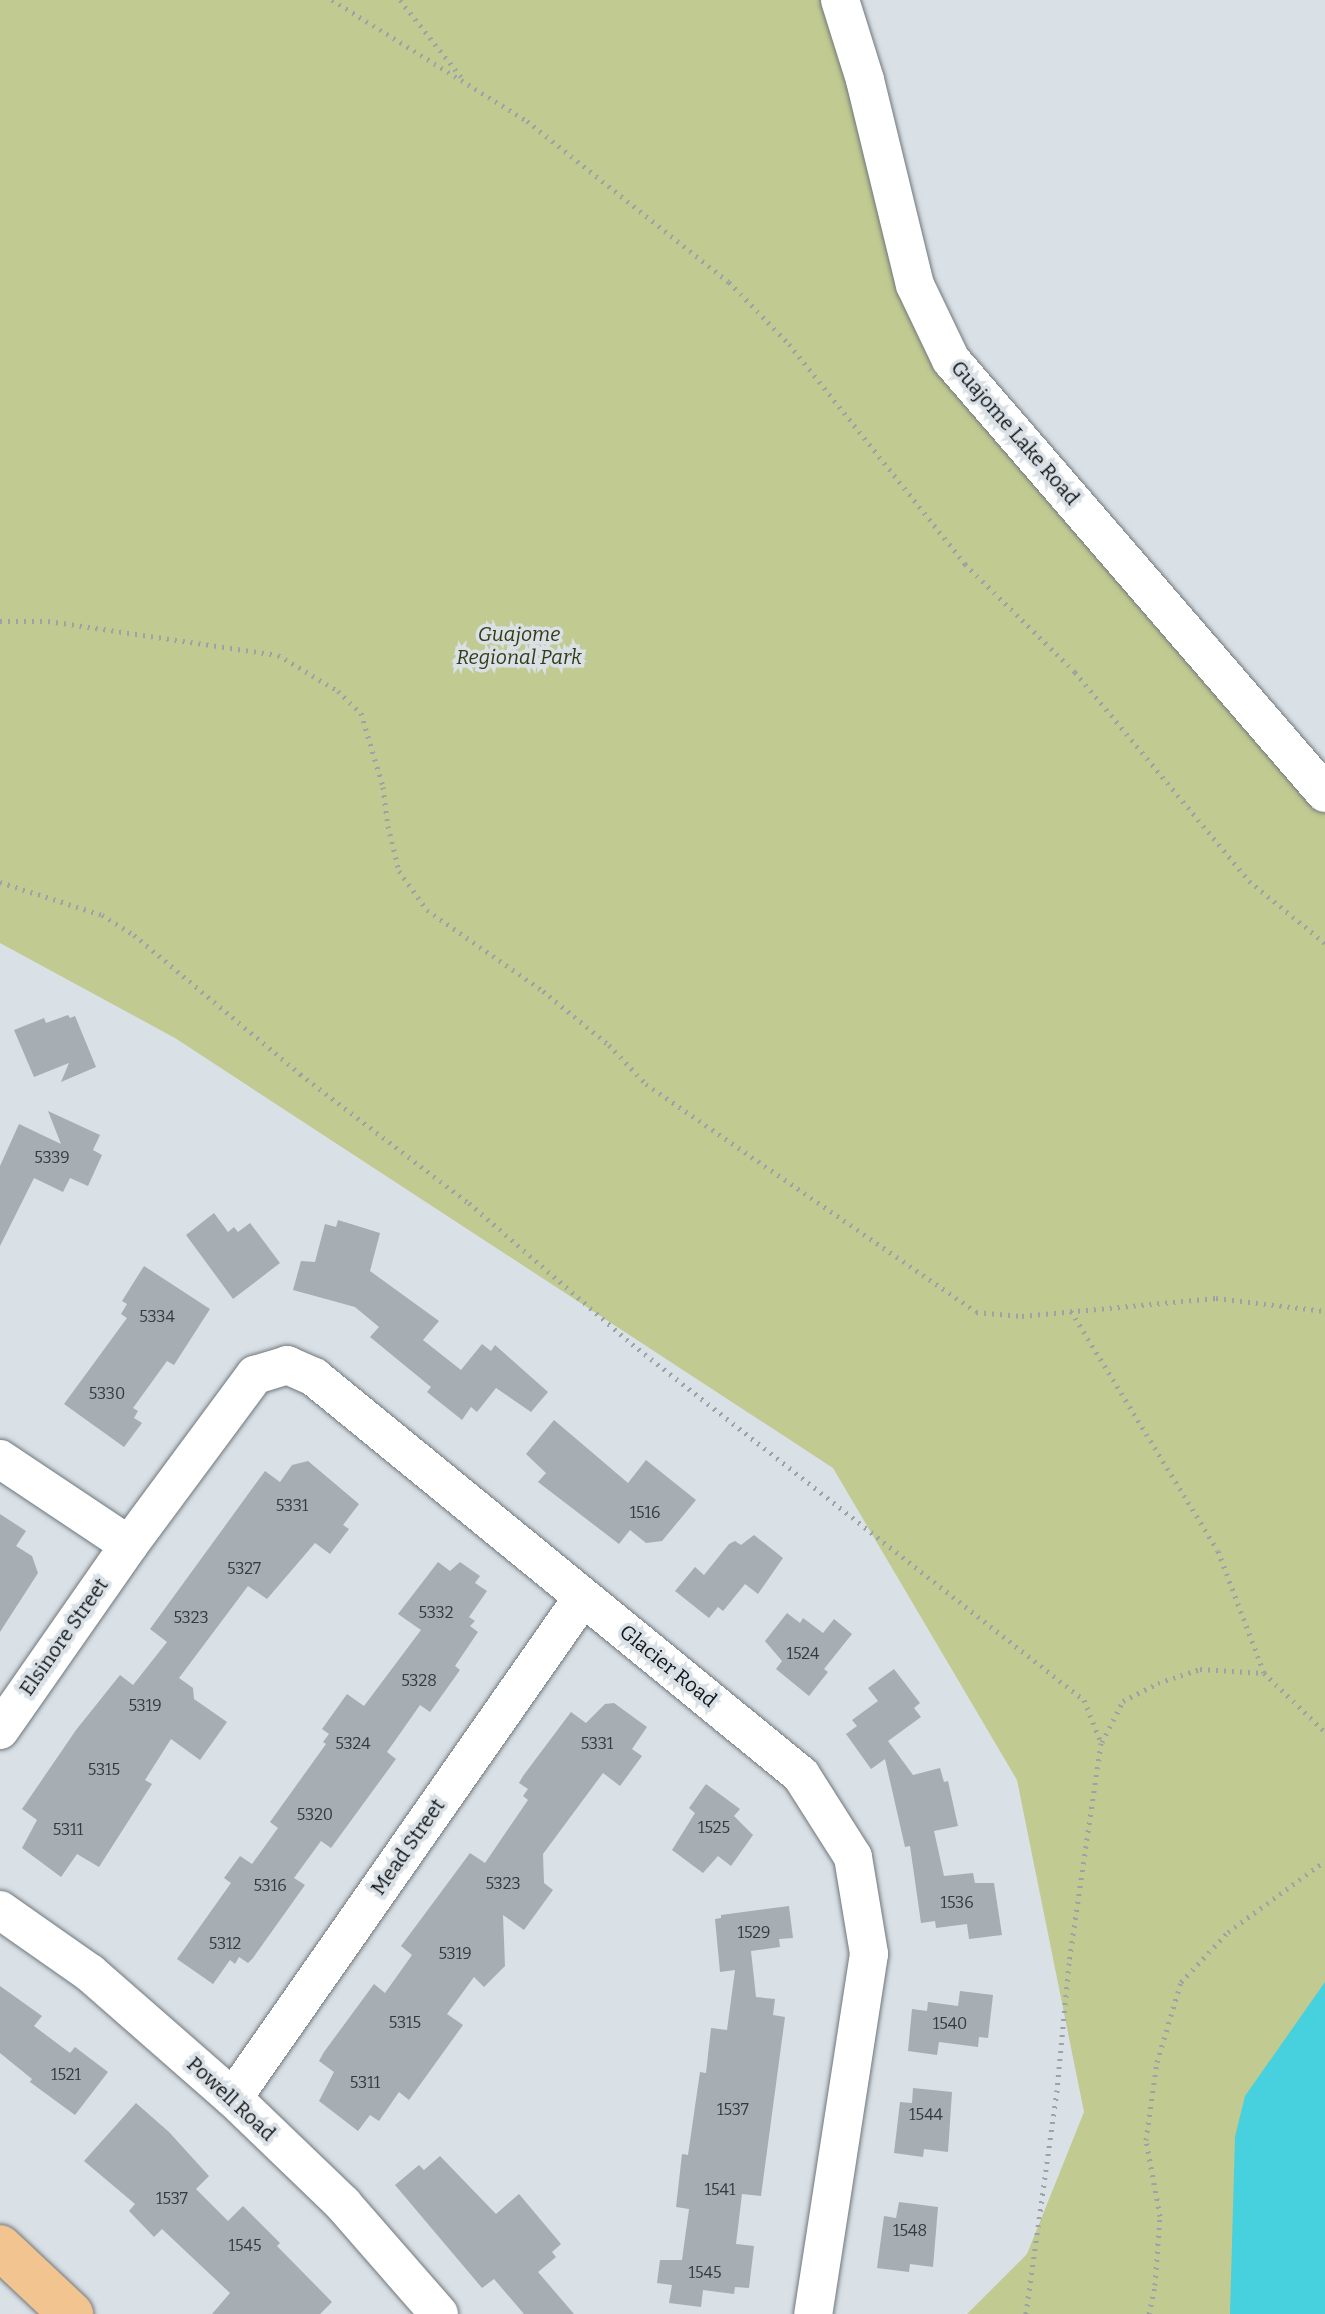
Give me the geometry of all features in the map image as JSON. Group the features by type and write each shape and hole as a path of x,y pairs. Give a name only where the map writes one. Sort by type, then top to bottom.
{"main road":[{"path":"0,2247 71,2314"}],"street":[{"name":"Guajome Lake Road","path":"840,0 865,80 915,285 951,360 1325,793"},
{"name":"Glacier Road","path":"129,1545 255,1375 287,1365 314,1377 801,1775 853,1857 869,1954 813,2314"},
{"path":"0,1459 129,1545"},
{"name":"Elsinore Street","path":"0,1730 129,1545"},
{"name":"Mead Street","path":"233,2098 583,1597"},
{"name":"Powell Road","path":"0,1910 90,1973 233,2098 343,2204 439,2314"}],"path":[{"path":"332,0 539,129 729,282 789,344 965,564 1075,672 1249,881 1325,943"},
{"path":"400,0 464,81"},
{"path":"0,621 48,621 278,655 338,691 361,713 383,787 399,871 427,910 543,991 609,1045 646,1084 976,1312 1022,1316 1216,1298 1325,1311"},
{"path":"0,882 102,915 134,935 300,1074 469,1203 632,1344 1044,1665 1084,1700 1101,1743"},
{"path":"1071,1311 1218,1551 1264,1673 1325,1732"},
{"path":"1026,2314 1057,2090 1069,1963 1101,1743 1123,1701 1158,1683 1200,1669 1264,1673"},
{"path":"1149,2314 1155,2285 1160,2216 1146,2140 1157,2062 1181,1982 1228,1932 1325,1861"}],"green space":[{"name":"Guajome Regional Park","path":"0,0 842,0 919,297 1325,795 1325,2314 967,2314 1027,2254 1084,2112 1017,1780 833,1468 175,1038 0,943"}],"water":[{"path":"1325,1982 1325,2314 1230,2314 1235,2137 1245,2096"}],"building":[{"path":"68,1015 70,1018 75,1016 96,1067 61,1082 69,1063 34,1077 14,1030 44,1018 46,1023"},
{"path":"48,1111 100,1135 93,1150 102,1155 88,1186 70,1178 63,1192 34,1178 0,1246 0,1166 19,1124 61,1144"},
{"path":"214,1213 228,1232 234,1227 238,1232 250,1223 280,1263 233,1299 186,1235"},
{"path":"338,1220 380,1233 370,1271 439,1321 423,1340 461,1370 482,1344 491,1351 495,1345 548,1392 531,1412 496,1388 477,1412 471,1407 462,1420 427,1392 431,1387 370,1337 379,1327 355,1307 293,1290 301,1261 315,1262 325,1224 336,1227"},
{"path":"144,1266 210,1309 174,1365 167,1361 133,1408 138,1411 134,1418 142,1423 124,1447 64,1404 127,1318 121,1314 127,1304 122,1301"},
{"path":"554,1420 628,1483 646,1460 696,1500 662,1541 646,1543 630,1530 619,1544 538,1482 546,1473 526,1454"},
{"path":"308,1461 359,1504 343,1525 349,1529 330,1554 315,1543 267,1599 248,1586 179,1678 193,1688 194,1699 227,1722 200,1760 171,1739 145,1780 152,1784 99,1867 77,1854 61,1877 22,1848 37,1820 22,1809 76,1730 120,1675 133,1685 167,1642 150,1629 265,1471 280,1482 292,1465"},
{"path":"0,1514 26,1531 16,1546 32,1556 38,1573 0,1632"},
{"path":"754,1535 783,1558 758,1594 745,1584 723,1611 718,1607 709,1618 675,1591 695,1567 704,1575 729,1544 735,1541 741,1545"},
{"path":"438,1562 450,1571 460,1562 480,1576 475,1583 487,1591 469,1617 475,1621 470,1626 478,1632 455,1666 460,1670 430,1712 420,1705 387,1752 396,1759 331,1848 321,1841 294,1878 305,1885 253,1958 248,1963 239,1957 235,1964 230,1960 213,1984 177,1959 231,1883 224,1878 240,1856 252,1864 278,1828 270,1822 326,1744 323,1742 329,1734 322,1729 347,1694 364,1706 421,1630 398,1614"},
{"path":"787,1613 800,1623 803,1618 823,1633 834,1619 852,1634 824,1669 828,1672 809,1696 776,1669 782,1661 765,1641"},
{"path":"894,1669 920,1703 914,1708 921,1717 888,1741 913,1775 940,1768 944,1782 948,1781 958,1826 934,1831 944,1876 973,1873 975,1883 994,1883 1002,1935 969,1939 967,1924 936,1928 935,1921 921,1923 910,1846 905,1847 885,1759 871,1769 846,1734 857,1726 852,1720 878,1701 868,1688"},
{"path":"614,1703 647,1727 632,1749 642,1756 620,1786 603,1773 543,1854 544,1883 553,1890 524,1930 503,1915 505,1966 484,1987 474,1977 447,2014 463,2025 409,2100 399,2092 379,2121 370,2115 358,2131 319,2101 334,2072 319,2061 324,2052 374,1984 385,1993 412,1955 401,1946 470,1853 485,1863 528,1800 523,1796 528,1789 519,1783 571,1712 586,1723 605,1704"},
{"path":"706,1784 740,1809 734,1816 753,1835 731,1866 718,1856 703,1873 672,1850 695,1813 689,1808"},
{"path":"789,1906 793,1938 779,1939 780,1947 751,1951 756,1997 775,1999 773,2015 785,2017 761,2196 742,2194 736,2244 754,2246 749,2288 735,2287 734,2294 703,2290 701,2307 669,2303 672,2285 657,2283 660,2260 682,2260 689,2209 676,2207 682,2154 688,2155 700,2072 706,2073 711,2028 727,2030 735,1970 720,1972 715,1919 721,1918 721,1915"},
{"path":"0,1986 42,2016 34,2026 70,2053 75,2047 108,2072 75,2115 30,2082 32,2079 0,2053"},
{"path":"960,1991 993,1995 988,2038 979,2037 978,2047 939,2042 937,2055 908,2051 912,2009 927,2011 928,2002 958,2006"},
{"path":"913,2088 952,2092 948,2152 924,2149 923,2157 894,2153 900,2102 912,2103"},
{"path":"136,2103 169,2132 209,2176 196,2189 228,2221 243,2206 332,2302 320,2314 212,2314 230,2293 162,2229 154,2237 129,2211 135,2204 84,2161"},
{"path":"440,2156 496,2214 519,2194 561,2244 552,2252 556,2257 538,2272 574,2314 524,2314 494,2279 482,2288 395,2185 419,2165 424,2170"},
{"path":"899,2202 938,2207 933,2267 910,2264 909,2272 877,2268 884,2216 896,2218"}]}
